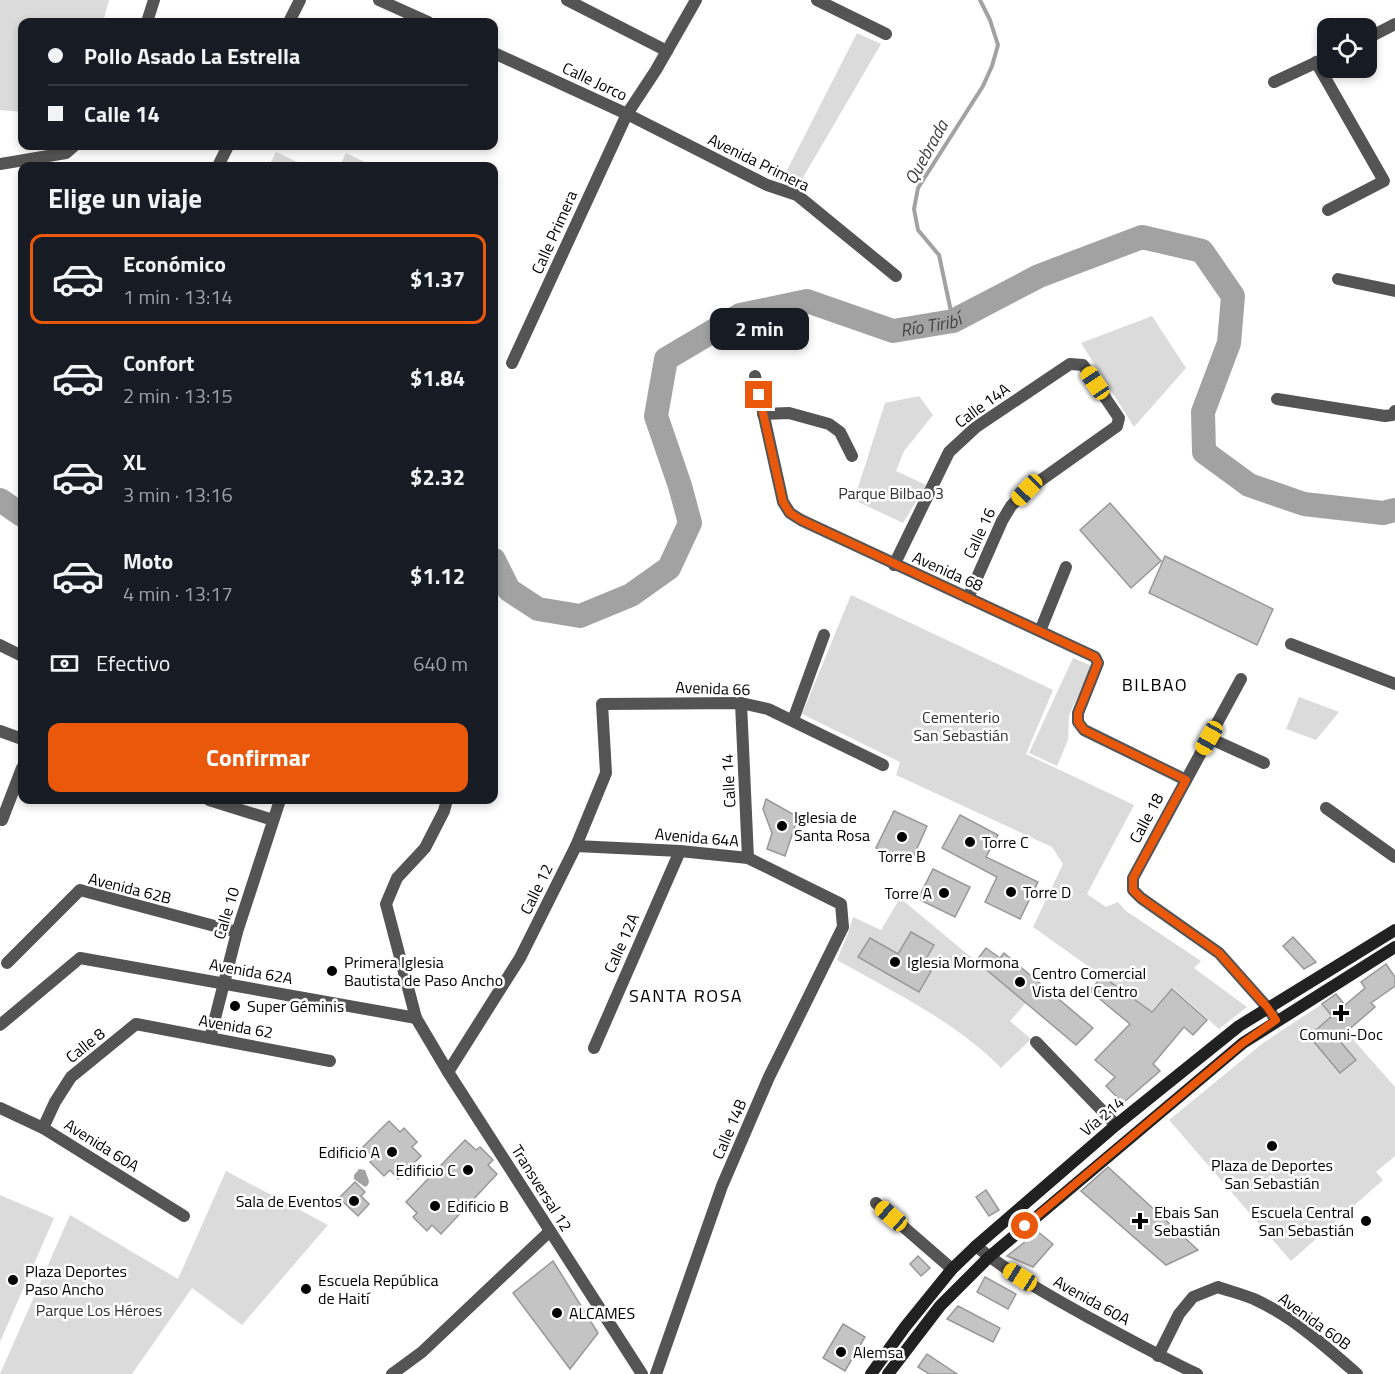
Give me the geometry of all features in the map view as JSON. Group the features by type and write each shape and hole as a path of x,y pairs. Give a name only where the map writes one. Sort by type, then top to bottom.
{"main road":[{"name":"Vía 214","path":"871,1374 952,1269 1116,1125 1239,1026 1267,1007 1393,939"},
{"name":"Vía 214","path":"888,1374 940,1306 989,1257 1243,1043 1393,939"}],"street":[{"path":"148,18 154,0"},
{"path":"291,18 300,0"},
{"path":"379,0 419,18"},
{"path":"567,0 667,51"},
{"name":"Calle Jorco","path":"498,55 627,114 696,0"},
{"path":"817,0 886,34"},
{"path":"1377,33 1395,24"},
{"path":"1274,82 1317,61"},
{"path":"1328,210 1384,181 1332,78"},
{"name":"Avenida Primera","path":"627,114 768,185 797,195 896,276"},
{"name":"Calle Primera","path":"512,363 627,114"},
{"path":"0,164 66,153 69,150"},
{"path":"1338,279 1395,291"},
{"name":"Calle 14A","path":"894,565 949,452 976,427 1070,364 1083,365 1119,418 1117,426"},
{"path":"755,376 763,414 789,413 835,427 852,456"},
{"path":"1277,399 1384,417 1392,415 1395,411"},
{"name":"Avenida 68","path":"763,414 783,502 790,513 894,565 1095,657 1098,663 1078,713 1078,722 1084,730 1186,780"},
{"name":"Calle 16","path":"968,598 1002,521 1011,506 1027,490 1117,426"},
{"path":"1040,631 1066,567"},
{"path":"793,720 824,635"},
{"path":"1291,644 1395,684"},
{"path":"0,645 18,654"},
{"name":"Calle 18","path":"1240,679 1133,878 1133,890 1219,953 1267,1007"},
{"name":"Avenida 66","path":"602,704 741,703 768,709 883,765"},
{"name":"Calle 14","path":"741,703 748,858"},
{"name":"Calle 12","path":"448,1072 520,958 576,846 606,773 602,704"},
{"path":"0,731 18,738"},
{"path":"1209,738 1264,763"},
{"path":"2,820 18,778"},
{"path":"222,804 273,820"},
{"name":"Calle 10","path":"210,1038 237,932 279,804"},
{"name":"Transversal 12","path":"446,804 425,848 397,879 386,904 416,1018 448,1072 642,1374"},
{"path":"1326,808 1395,857"},
{"name":"Avenida 64A","path":"576,846 680,851 748,858 841,904"},
{"name":"Calle 12A","path":"594,1048 680,851"},
{"name":"Avenida 62B","path":"7,963 80,890 237,932"},
{"name":"Calle 14B","path":"656,1374 727,1175 769,1077 843,927 841,904"},
{"name":"Avenida 62A","path":"0,1025 80,958 416,1018"},
{"path":"1267,1007 1276,1020"},
{"name":"Avenida 62","path":"135,1024 330,1061"},
{"name":"Calle 8","path":"43,1128 54,1102 71,1077 135,1024"},
{"path":"1036,1042 1116,1125"},
{"name":"Avenida 60A","path":"0,1108 43,1128 184,1216"},
{"path":"876,1203 952,1269"},
{"path":"392,1374 422,1352 550,1231"},
{"name":"Avenida 60A","path":"976,1246 1051,1297 1158,1356 1197,1374"},
{"name":"Avenida 60B","path":"1158,1356 1179,1314 1193,1297 1218,1287 1253,1299 1284,1315 1318,1340 1357,1374"}],"green space":[{"path":"0,0 109,0 104,18 18,18 18,112 0,110"},
{"path":"857,33 881,44 801,181 795,186 781,182"},
{"path":"276,152 297,162 271,162"},
{"path":"346,153 365,162 342,162"},
{"path":"1152,316 1186,368 1134,427 1081,343"},
{"name":"Parque Bilbao 3","path":"919,396 933,415 904,451 896,471 926,485 903,523 854,500 885,403"},
{"name":"Cementerio San Sebastián","path":"851,595 1053,690 1026,754 1134,805 1087,894 1106,907 1118,902 1126,911 1201,961 1194,968 1247,1007 1219,1029 1173,988 1151,1011 1033,927 1063,864 1052,847 896,775 900,762 802,714"},
{"path":"1073,658 1092,666 1069,715 1068,740 1057,766 1029,753"},
{"path":"1299,697 1339,712 1316,740 1286,729"},
{"path":"900,898 1026,1003 1010,1021 1031,1039 1001,1068 983,1051 944,1022 837,960 853,917 881,930"},
{"name":"Plaza de Deportes San Sebastián","path":"1322,1004 1395,1087 1395,1156 1376,1172 1383,1180 1291,1261 1169,1120 1263,1043"},
{"name":"Parque Los Héroes","path":"226,1171 328,1225 242,1325 192,1288 132,1374 0,1374 70,1215 178,1279"},
{"name":"Plaza Deportes Paso Ancho","path":"0,1195 54,1218 0,1342"}],"shaded area":[{"path":"359,1169 365,1170 369,1181 365,1187 354,1179"}],"building":[{"path":"1110,503 1161,561 1131,588 1080,530"},
{"path":"1165,556 1273,609 1257,645 1149,593"},
{"name":"Iglesia de Santa Rosa","path":"766,799 798,817 785,856 767,849 772,833 763,809"},
{"name":"Torre B","path":"894,811 927,826 910,864 876,848"},
{"path":"960,815 998,835 986,857 1038,882 1020,919 985,902 997,877 942,848"},
{"name":"Torre A","path":"933,869 970,887 955,917 918,899"},
{"name":"Iglesia Mormona","path":"911,932 934,945 922,966 931,971 919,992 858,957 870,938 898,954"},
{"path":"1293,937 1316,962 1304,969 1283,946"},
{"name":"Centro Comercial Vista del Centro","path":"986,948 1000,958 1004,953 1093,1028 1076,1045 976,961"},
{"path":"1386,964 1395,977 1395,986 1371,1003 1375,1007 1338,1039 1356,1060 1340,1073 1309,1036 1332,1016 1322,1004 1336,994 1345,1005 1365,988 1361,982"},
{"path":"1102,976 1152,1012 1172,989 1207,1020 1193,1035 1184,1027 1153,1064 1160,1071 1123,1103 1106,1086 1115,1077 1095,1060 1130,1024 1090,991"},
{"name":"Edificio A","path":"389,1121 400,1132 404,1128 417,1142 412,1147 421,1156 398,1179 390,1170 384,1176 370,1162 374,1158 363,1147"},
{"path":"465,1140 476,1150 480,1147 493,1160 488,1165 497,1174 441,1234 432,1225 427,1231 413,1217 417,1213 406,1202"},
{"name":"Ebais San Sebastián","path":"1108,1167 1198,1250 1166,1265 1081,1191"},
{"name":"Sala de Eventos","path":"355,1182 365,1192 361,1196 369,1204 358,1216 339,1198"},
{"path":"986,1190 999,1210 989,1216 976,1197"},
{"path":"1036,1230 1053,1244 1033,1267 1007,1256 1026,1241"},
{"path":"918,1256 930,1268 921,1276 910,1264"},
{"name":"ALCAMES","path":"553,1261 598,1333 570,1369 513,1293"},
{"path":"985,1277 1016,1294 1008,1309 977,1292"},
{"path":"958,1306 1000,1328 993,1342 947,1319"},
{"name":"Alemsa","path":"843,1324 865,1337 845,1371 823,1358"},
{"path":"927,1354 957,1374 929,1374 918,1367"}],"waterway":[{"name":"Quebrada","path":"953,321 939,255 918,230 914,209 918,188 983,86 992,66 998,45 990,20 980,0"},
{"name":"Río Tiribí","path":"498,568 509,590 538,609 580,616 631,595 669,568 690,523 656,416 666,359 740,315 807,301 893,331 953,321 1039,276 1142,237 1202,251 1233,296 1229,343 1203,412 1204,452 1249,485 1304,504 1383,513 1395,510"},
{"name":"Río Tiribí","path":"0,500 18,512"}],"place":[{"name":"Iglesia de Santa Rosa","path":"782,826"},
{"name":"Torre B","path":"902,837"},
{"name":"Torre C","path":"970,842"},
{"name":"Torre D","path":"1011,892"},
{"name":"Torre A","path":"944,893"},
{"name":"Iglesia Mormona","path":"895,962"},
{"name":"Primera Iglesia Bautista de Paso Ancho","path":"332,971"},
{"name":"Centro Comercial Vista del Centro","path":"1020,982"},
{"name":"Super Géminis","path":"235,1006"},
{"name":"Comuni-Doc","path":"1341,1013"},
{"name":"Plaza de Deportes San Sebastián","path":"1272,1146"},
{"name":"Edificio A","path":"392,1152"},
{"name":"Edificio C","path":"468,1170"},
{"name":"Sala de Eventos","path":"354,1201"},
{"name":"Edificio B","path":"435,1206"},
{"name":"Ebais San Sebastián","path":"1140,1221"},
{"name":"Escuela Central San Sebastián","path":"1366,1221"},
{"name":"Plaza Deportes Paso Ancho","path":"13,1280"},
{"name":"Escuela República de Haití","path":"306,1289"},
{"name":"ALCAMES","path":"557,1313"},
{"name":"Alemsa","path":"841,1352"}],"district":[{"name":"BILBAO","path":"1155,684"},
{"name":"SANTA ROSA","path":"686,995"}],"route":[{"path":"759,395 783,502 790,513 894,565 1097,659 1098,663 1078,713 1078,722 1084,730 1186,780 1133,878 1133,890 1219,953 1276,1020 1243,1043 1025,1226"}]}
